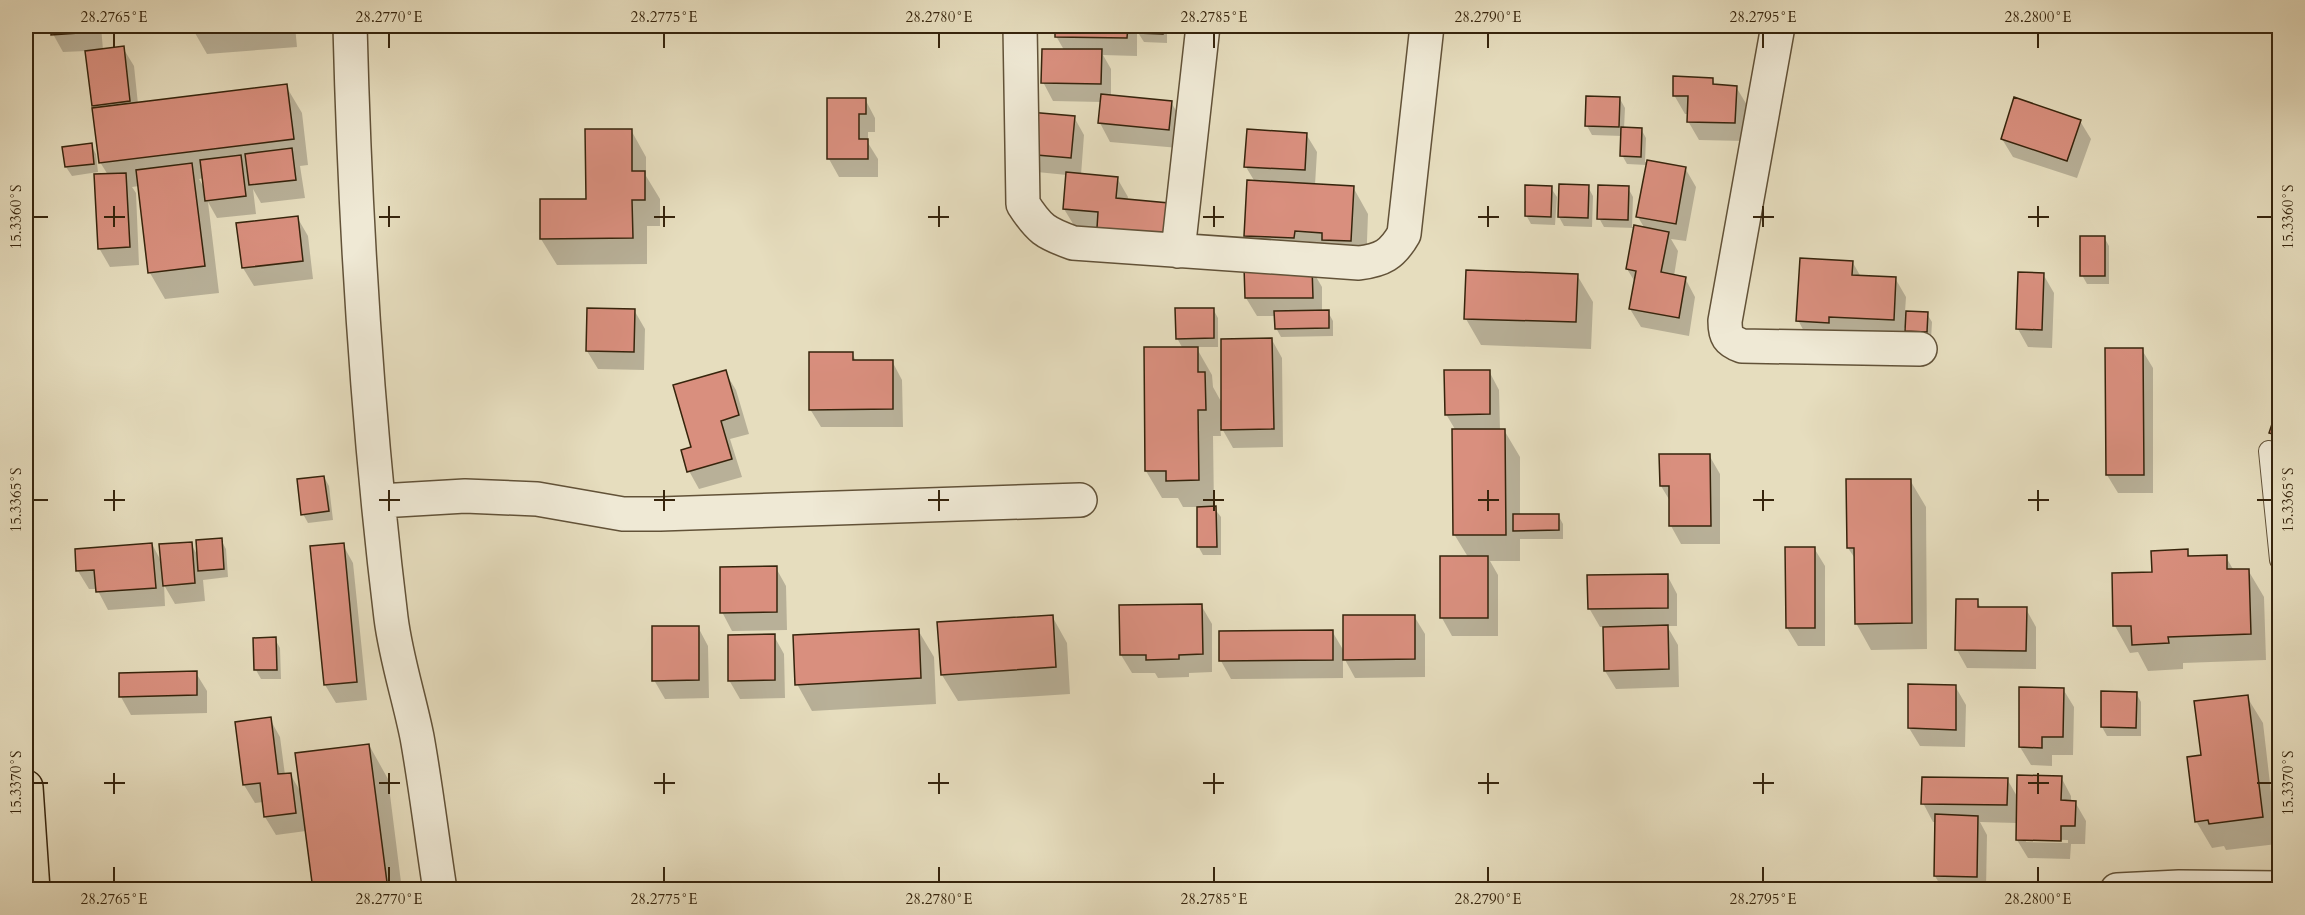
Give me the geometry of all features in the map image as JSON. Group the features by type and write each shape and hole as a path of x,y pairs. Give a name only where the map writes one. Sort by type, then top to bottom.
{"main road":[{"path":"26,787 33,890"}],"street":[{"path":"350,26 354,180 391,619 400,669 417,736 440,890"},
{"path":"1020,26 1023,204 1035,222 1048,234 1073,243 1359,263 1379,260 1397,246 1404,234 1427,26"},
{"path":"1178,252 1203,26"},
{"path":"1778,26 1725,321 1725,334 1731,342 1742,346 1920,350"},
{"path":"380,501 465,496 525,498 623,514 660,514 1080,500"},
{"path":"2117,890 2179,887 2280,888"}],"lane":[{"path":"2270,451 2280,560"}],"building":[{"path":"51,26 93,26 93,32 51,35"},
{"path":"1055,26 1128,26 1127,38 1055,37"},
{"path":"1137,26 1163,26 1163,34 1137,33"},
{"path":"124,46 130,101 92,106 85,51"},
{"path":"1042,49 1102,49 1101,84 1041,83"},
{"path":"1673,76 1713,78 1713,84 1737,86 1735,123 1687,122 1688,96 1673,96"},
{"path":"287,84 294,139 99,163 92,108"},
{"path":"1101,94 1172,101 1169,130 1098,123"},
{"path":"1586,96 1620,97 1619,127 1585,126"},
{"path":"2014,97 2081,120 2067,161 2001,139"},
{"path":"827,98 866,98 866,114 859,114 859,139 868,139 868,159 827,159"},
{"path":"1029,112 1075,116 1071,158 1025,154"},
{"path":"1621,127 1642,128 1641,157 1620,156"},
{"path":"585,129 632,129 632,171 645,171 645,200 632,200 633,238 540,239 540,199 586,199"},
{"path":"1247,129 1307,133 1305,170 1244,167"},
{"path":"92,143 94,164 65,167 62,147"},
{"path":"292,148 296,180 249,185 245,154"},
{"path":"241,155 246,196 205,201 200,160"},
{"path":"1647,160 1686,167 1676,224 1636,217"},
{"path":"192,163 205,266 148,273 136,170"},
{"path":"1066,172 1118,177 1116,198 1169,203 1166,235 1097,228 1098,212 1063,209"},
{"path":"126,173 130,247 98,249 94,174"},
{"path":"1247,180 1354,186 1351,241 1322,240 1322,233 1295,231 1294,238 1244,236"},
{"path":"1559,184 1589,185 1588,218 1558,217"},
{"path":"1525,185 1552,186 1551,217 1525,216"},
{"path":"1598,185 1629,186 1628,220 1597,219"},
{"path":"298,216 303,261 242,268 236,223"},
{"path":"1634,225 1669,232 1661,272 1686,277 1679,318 1629,309 1636,271 1626,269"},
{"path":"2080,236 2105,236 2105,276 2080,276"},
{"path":"1800,258 1853,261 1852,275 1896,277 1894,320 1829,317 1829,323 1796,321"},
{"path":"1244,267 1312,267 1313,298 1245,298"},
{"path":"1466,270 1578,274 1576,322 1464,319"},
{"path":"2018,272 2044,273 2042,330 2016,329"},
{"path":"587,308 635,309 634,352 586,351"},
{"path":"1175,308 1214,308 1214,338 1176,339"},
{"path":"1329,310 1329,328 1275,329 1274,311"},
{"path":"1906,311 1928,312 1927,332 1905,331"},
{"path":"1272,338 1274,429 1221,430 1221,339"},
{"path":"1144,347 1198,347 1198,372 1205,372 1206,410 1198,410 1199,480 1166,481 1166,471 1145,471"},
{"path":"2105,348 2143,348 2144,475 2106,475"},
{"path":"809,352 853,352 853,360 893,360 893,409 809,410"},
{"path":"726,370 739,415 721,421 732,459 687,472 681,450 691,447 673,385"},
{"path":"1444,370 1490,370 1490,414 1445,415"},
{"path":"2280,400 2280,436 2269,433"},
{"path":"1452,429 1505,429 1506,535 1453,535"},
{"path":"1659,454 1710,454 1711,526 1669,526 1669,486 1660,486"},
{"path":"324,476 329,511 301,515 297,479"},
{"path":"1846,479 1911,479 1912,623 1855,624 1854,548 1847,548"},
{"path":"1216,506 1217,547 1197,547 1197,507"},
{"path":"1513,514 1559,514 1559,530 1513,531"},
{"path":"222,538 224,569 198,571 196,540"},
{"path":"192,542 195,583 163,586 159,544"},
{"path":"152,543 156,588 96,592 94,570 76,571 75,549"},
{"path":"344,543 357,682 324,685 310,546"},
{"path":"1785,547 1815,547 1815,628 1786,628"},
{"path":"2188,549 2188,556 2227,555 2227,569 2249,569 2251,634 2168,637 2169,643 2132,645 2131,626 2113,626 2112,573 2152,572 2151,551"},
{"path":"1440,556 1488,556 1488,618 1440,618"},
{"path":"777,566 777,612 720,613 720,567"},
{"path":"1668,574 1668,608 1588,609 1587,575"},
{"path":"1956,599 1978,599 1978,607 2027,607 2026,651 1955,650"},
{"path":"1202,604 1203,654 1179,655 1179,659 1146,660 1146,655 1120,655 1119,605"},
{"path":"1053,615 1056,667 941,675 937,622"},
{"path":"1343,615 1415,615 1415,659 1343,660"},
{"path":"1668,625 1669,669 1604,671 1603,627"},
{"path":"652,626 699,626 699,680 652,681"},
{"path":"919,629 921,678 795,685 793,635"},
{"path":"1333,630 1333,660 1219,661 1219,631"},
{"path":"775,634 775,680 728,681 728,635"},
{"path":"276,637 277,670 254,670 253,638"},
{"path":"197,671 197,695 119,697 119,673"},
{"path":"1908,684 1956,685 1956,730 1908,728"},
{"path":"2019,687 2064,688 2063,737 2042,737 2042,748 2019,747"},
{"path":"2101,691 2137,692 2136,728 2101,727"},
{"path":"2248,695 2263,817 2209,824 2208,820 2195,822 2187,757 2201,755 2194,701"},
{"path":"271,717 278,774 291,773 296,813 264,817 260,783 243,785 235,722"},
{"path":"369,744 388,890 313,890 295,753"},
{"path":"2017,775 2062,776 2061,800 2076,801 2075,826 2061,826 2061,841 2016,840"},
{"path":"1922,777 2008,778 2007,805 1921,804"},
{"path":"1935,814 1978,816 1977,877 1934,876"}]}
